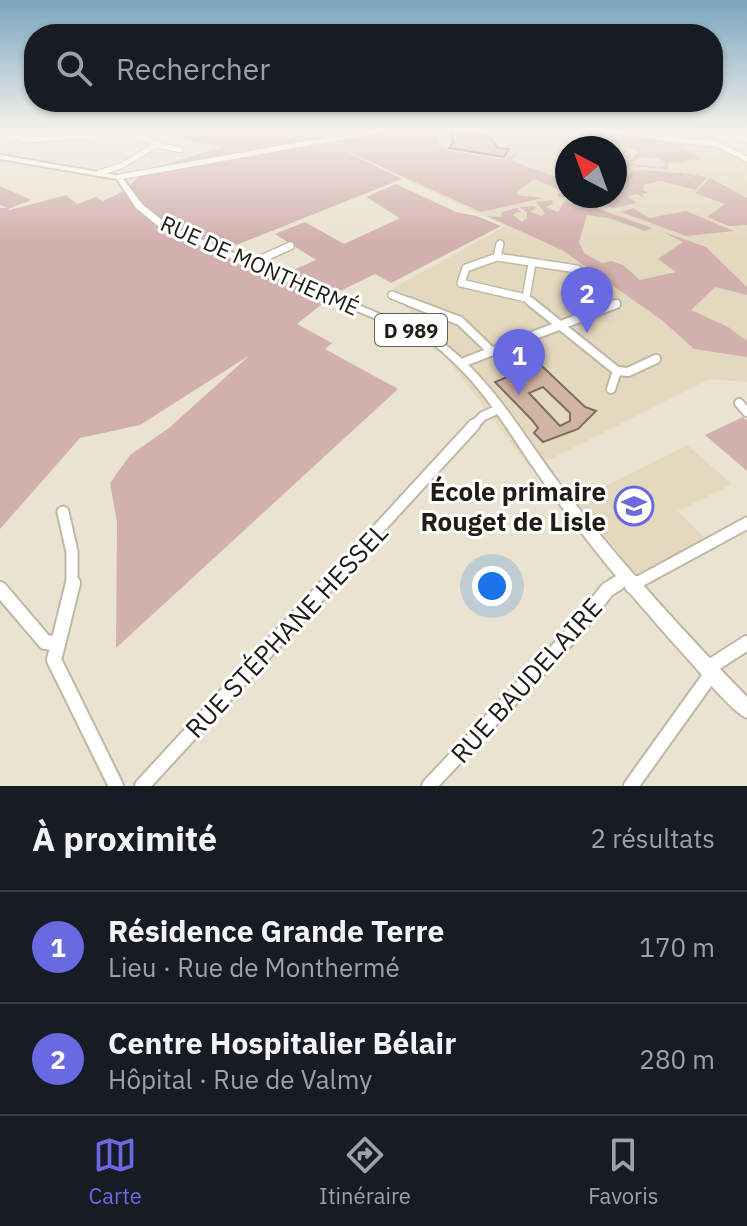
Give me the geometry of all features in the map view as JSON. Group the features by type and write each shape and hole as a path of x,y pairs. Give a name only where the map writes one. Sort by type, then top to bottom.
{"main road":[{"path":"44,167 117,172"},
{"name":"RUE DE MONTHERMÉ","path":"117,172 139,206 166,228 432,339 464,362 478,376 534,461 629,582 747,709"}],"street":[{"path":"117,172 125,167"},
{"path":"117,172 150,167"},
{"path":"497,257 500,244"},
{"path":"250,264 290,246"},
{"path":"577,269 497,257 466,268 461,283 526,298 617,371 628,372 656,359"},
{"path":"526,298 532,263"},
{"path":"392,295 460,321 491,351"},
{"path":"464,362 616,304"},
{"path":"611,389 617,371"},
{"path":"739,403 747,412"},
{"name":"RUE STÉPHANE HESSEL","path":"142,786 483,416 499,409"},
{"path":"63,512 72,544 74,567 54,660 58,674 116,786"},
{"name":"RUE BAUDELAIRE","path":"429,786 577,629 607,590 747,523"},
{"path":"0,589 45,642 56,643"},
{"path":"631,786 710,671 747,643"}],"shaded area":[{"path":"159,167 377,167 402,179 216,253 327,300 297,324 332,343 325,349 398,389 116,648 117,522 110,483 130,455 169,428 250,355 140,425 80,438 0,529 0,208 7,208 0,205 0,186 31,200 10,210 66,195 77,204 96,197 103,201 122,192 145,171"},
{"path":"381,167 528,167 555,177 555,188 534,179 517,195 543,198 481,212"},
{"path":"385,167 555,167 555,208 627,208 627,167 747,167 747,382 709,379 531,469 393,288 506,226 382,169"},
{"path":"632,171 682,173 695,182 684,173 707,177 696,190 661,181 643,185 645,188 642,189 648,193 642,194 645,199 637,194 627,196 627,176"},
{"path":"710,178 747,198 747,225 729,226 707,217 725,204 695,193"},
{"path":"396,184 456,212 477,216 501,226 391,283 375,274 338,292 289,272 316,260 275,234 305,222 344,244 400,218 366,197"},
{"path":"627,196 637,203 627,205"},
{"path":"552,200 553,204 546,207 558,212 560,208 596,208 652,228 645,231 609,218 587,215 579,242 584,253 602,263 612,261 623,265 640,280 676,272 658,259 683,242 661,231 706,247 747,287 747,295 715,287 691,310 728,327 747,341 747,357 694,349 663,321 562,250 487,216 501,217 502,212 517,208 522,213 513,215 522,222 527,218 527,213 520,207 534,206 536,208 530,212 542,216 545,213 536,202"},
{"path":"633,208 649,218 686,211 734,231 686,236 621,212"},
{"path":"743,417 747,421 747,471 705,435"},
{"name":"École primaire Rouget de Lisle","path":"687,445 732,484 678,511 705,538 637,575 576,501"}],"building":[{"path":"525,350 585,407 596,411 578,429 543,442 534,433 538,428 531,419 495,382 507,377 516,380 531,373 514,354","holes":["543,387 570,413 570,421 560,426 529,393"]}],"place":[{"name":"Centre Hospitalier Bélair","path":"587,333"},
{"name":"Résidence Grande Terre","path":"519,395"},
{"name":"École primaire Rouget de Lisle","path":"634,506"}]}
